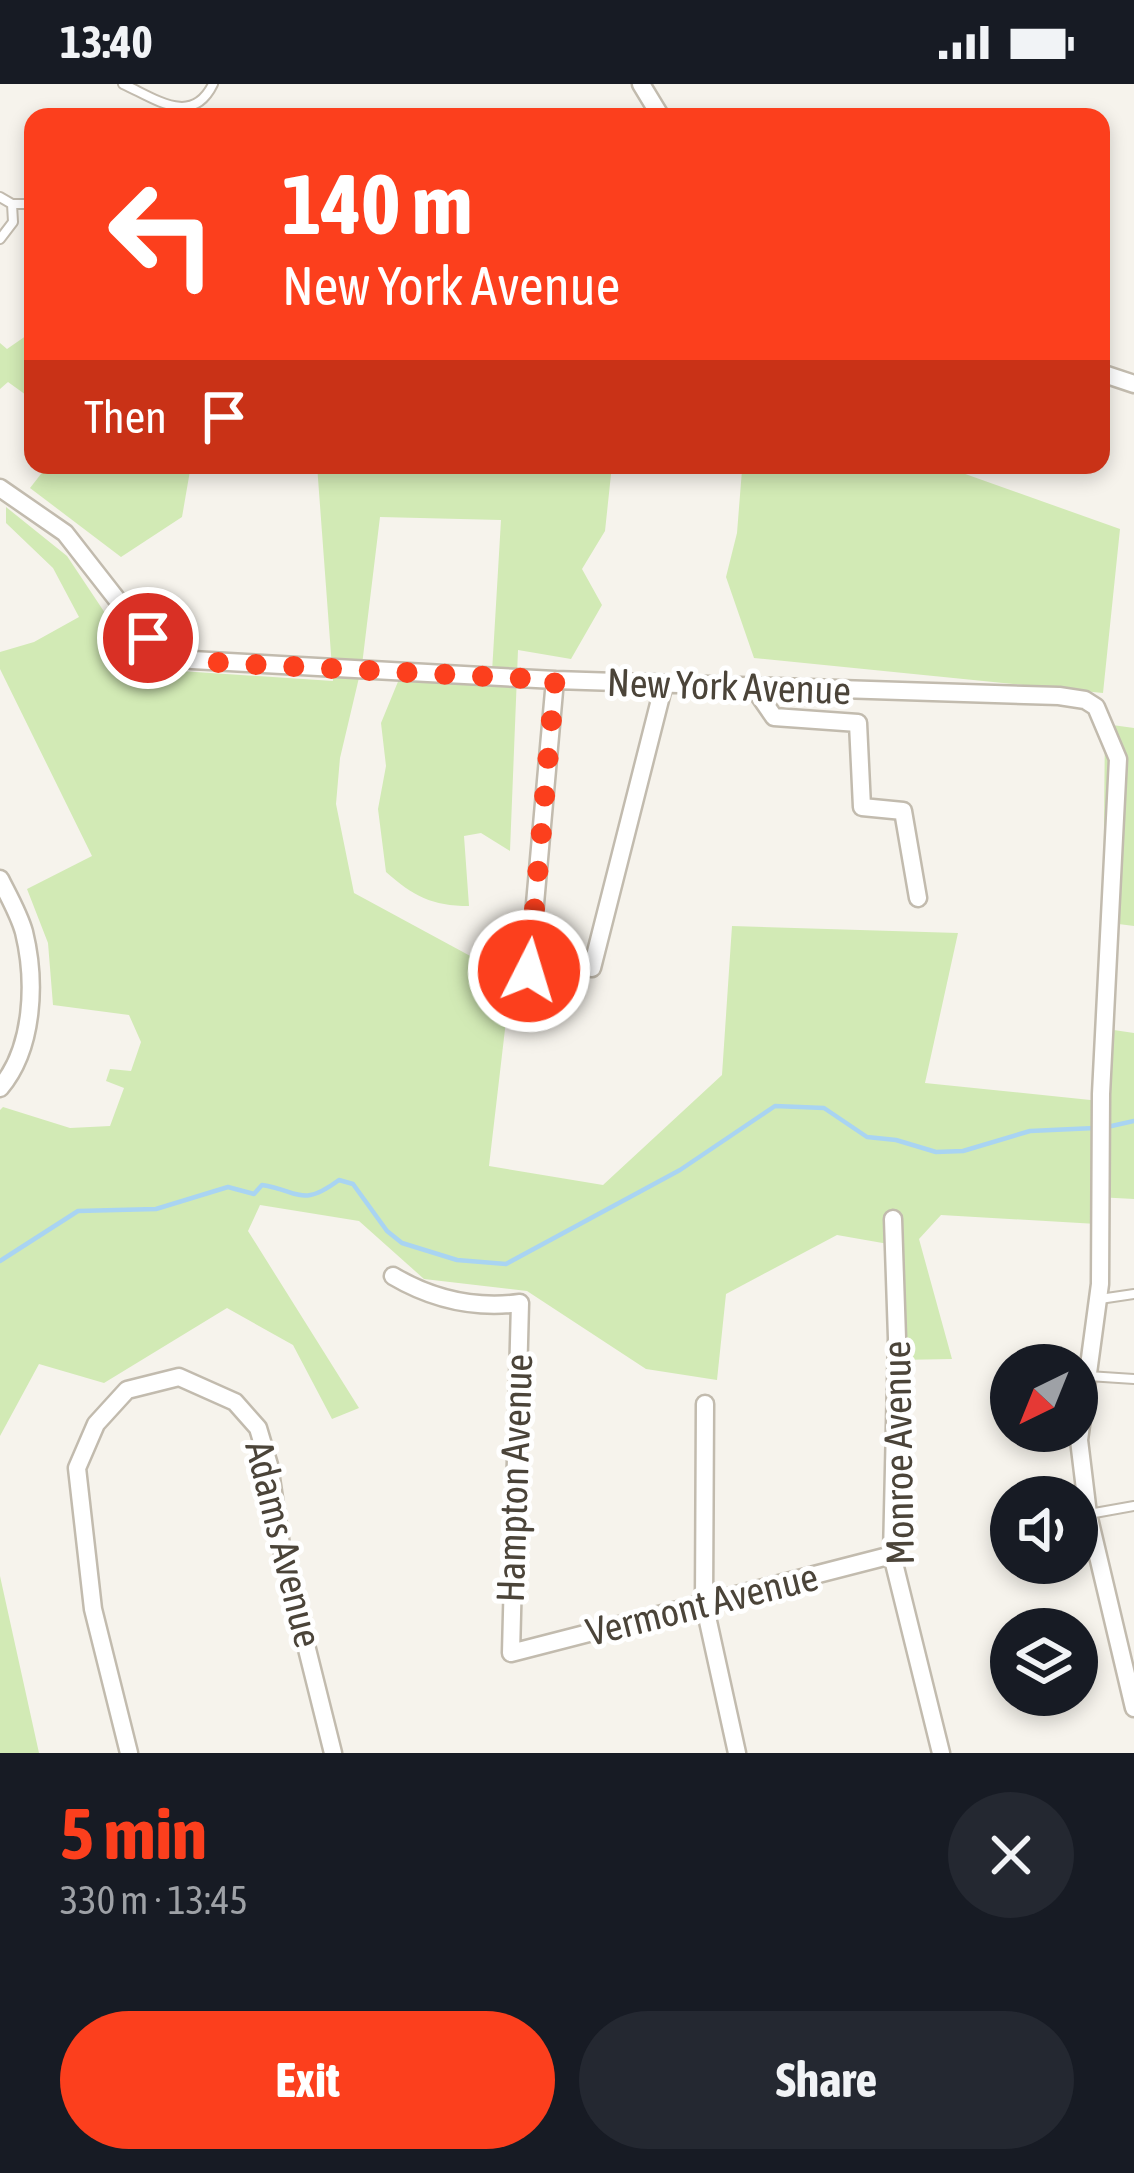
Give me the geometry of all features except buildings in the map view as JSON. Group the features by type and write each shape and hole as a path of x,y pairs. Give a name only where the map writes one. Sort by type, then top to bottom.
{"street":[{"name":"New York Avenue","path":"0,488 65,533 148,638 192,660 555,680 1059,696 1096,707 1118,759 1097,1299"},
{"path":"529,971 555,680"},
{"path":"592,968 664,684"},
{"path":"754,688 774,718 858,723 862,807 903,811 918,898"},
{"path":"0,879 24,931 31,1004 22,1050 0,1088"},
{"name":"Monroe Avenue","path":"893,1219 897,1338 892,1556 941,1753"},
{"name":"Hampton Avenue","path":"393,1276 424,1294 466,1304 520,1303 511,1653"},
{"path":"1090,1344 1097,1299"},
{"name":"Adams Avenue","path":"129,1753 93,1610 77,1468 96,1424 127,1390 179,1377 235,1402 258,1429 269,1465 280,1545 333,1753"},
{"path":"705,1404 704,1603 737,1753"},
{"name":"Vermont Avenue","path":"511,1653 892,1556"},
{"path":"1098,1556 1134,1708"}],"lane":[{"path":"124,84 168,104 191,108 203,103 213,84"},
{"path":"0,197 24,204"},
{"path":"0,239 13,222 12,204"},
{"path":"1097,1299 1134,1294"},
{"path":"1098,1377 1134,1379"},
{"path":"1098,1512 1134,1507"}],"green space":[{"path":"24,337 24,394 8,382 0,389 0,343 7,349"},
{"path":"41,474 189,474 182,517 121,557 30,488"},
{"path":"318,474 611,474 605,531 582,569 602,605 571,659 518,650 510,851 481,833 464,836 469,906 424,898 386,872 378,809 386,766 381,723 404,667 492,672 501,520 380,517 362,665 340,758 336,804 354,893 511,978 489,1166 603,1185 722,1075 732,926 958,933 925,1083 1100,1101 1107,1029 1134,1033 1134,1199 1097,1197 1097,1224 941,1215 919,1239 952,1359 898,1360 894,1245 837,1235 726,1294 717,1380 646,1369 527,1291 424,1279 359,1221 260,1205 248,1231 359,1408 332,1419 293,1345 227,1308 104,1383 39,1364 0,1436 0,1110 3,1107 70,1128 110,1126 124,1088 106,1081 110,1069 131,1071 141,1042 129,1015 53,1005 48,943 27,889 92,856 0,669 0,652 34,642 79,617 53,568 6,523 6,507 67,556 129,649 165,670 333,681"},
{"path":"742,474 965,474 1120,529 1103,693 754,658 726,577 737,533"},
{"path":"1105,724 1134,728 1134,926 1103,922"},
{"path":"0,1576 39,1753 0,1753"}],"waterway":[{"path":"0,1261 78,1211 156,1209 228,1187 254,1194 262,1185 308,1195 339,1180 353,1184 387,1231 402,1243 457,1260 506,1264 680,1170 775,1106 824,1108 867,1137 936,1152 963,1151 1030,1131 1095,1128"},
{"path":"1107,1127 1134,1121"}],"route":[{"path":"148,638 192,660 258,667 555,680 529,971"}]}
